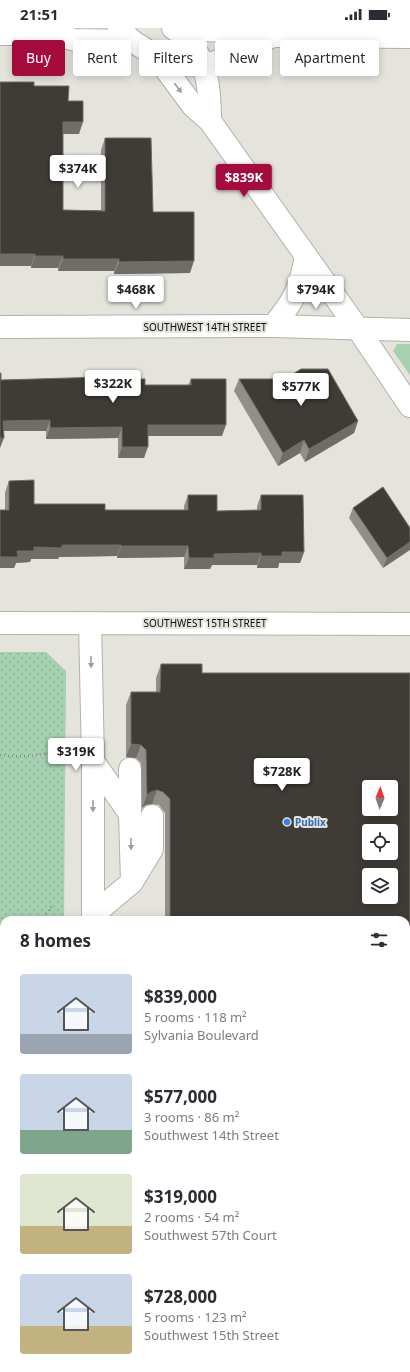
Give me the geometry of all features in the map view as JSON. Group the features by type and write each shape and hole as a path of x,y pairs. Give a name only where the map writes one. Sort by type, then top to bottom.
{"street":[{"path":"174,29 252,32 273,36 410,37"},
{"path":"174,29 188,40"},
{"path":"0,34 57,31 75,40 125,35 139,44"},
{"path":"207,64 216,63 273,36"},
{"path":"171,76 193,106 210,121 358,329 410,406"},
{"path":"206,76 210,121"},
{"path":"273,326 288,310 296,295 303,277 306,256"},
{"name":"SOUTHWEST 14TH STREET","path":"0,327 273,326 410,330"},
{"name":"SOUTHWEST 15TH STREET","path":"0,622 410,624"},
{"path":"90,623 93,753 93,916"},
{"path":"93,753 130,814"},
{"path":"130,769 132,882"},
{"path":"94,916 132,882 152,849 152,816"}],"path":[{"path":"0,755 14,757 38,756 79,744 93,753"},
{"path":"44,916 52,906"}],"green space":[{"path":"397,344 410,344 410,375 393,351"},
{"path":"0,652 46,652 66,671 64,916 0,916"}],"building":[{"path":"0,82 34,82 34,86 69,86 68,101 83,101 83,122 63,122 63,210 105,211 105,138 151,138 153,212 194,212 194,261 119,262 119,259 63,259 63,256 0,254"},
{"path":"301,369 328,369 358,421 309,449 304,440 283,453 239,379 285,379"},
{"path":"0,373 1,380 104,377 104,379 145,379 145,385 191,385 191,379 226,379 226,425 148,425 148,447 122,447 122,427 50,428 50,420 3,421 4,438 0,438"},
{"path":"34,480 34,504 105,504 105,510 188,510 188,495 217,495 217,511 261,510 261,495 303,495 304,552 282,552 282,556 261,556 261,553 214,554 214,558 189,558 188,546 62,545 62,548 34,547 34,551 17,551 18,557 0,557 0,510 9,510 9,481"},
{"path":"383,487 410,528 410,542 387,558 353,508"},
{"name":"Publix","path":"161,664 202,664 202,673 410,673 410,916 170,916 170,799 163,792 157,790 147,795 146,750 141,745 131,744 131,692 160,692"}],"place":[{"name":"Publix","path":"287,822"}]}
